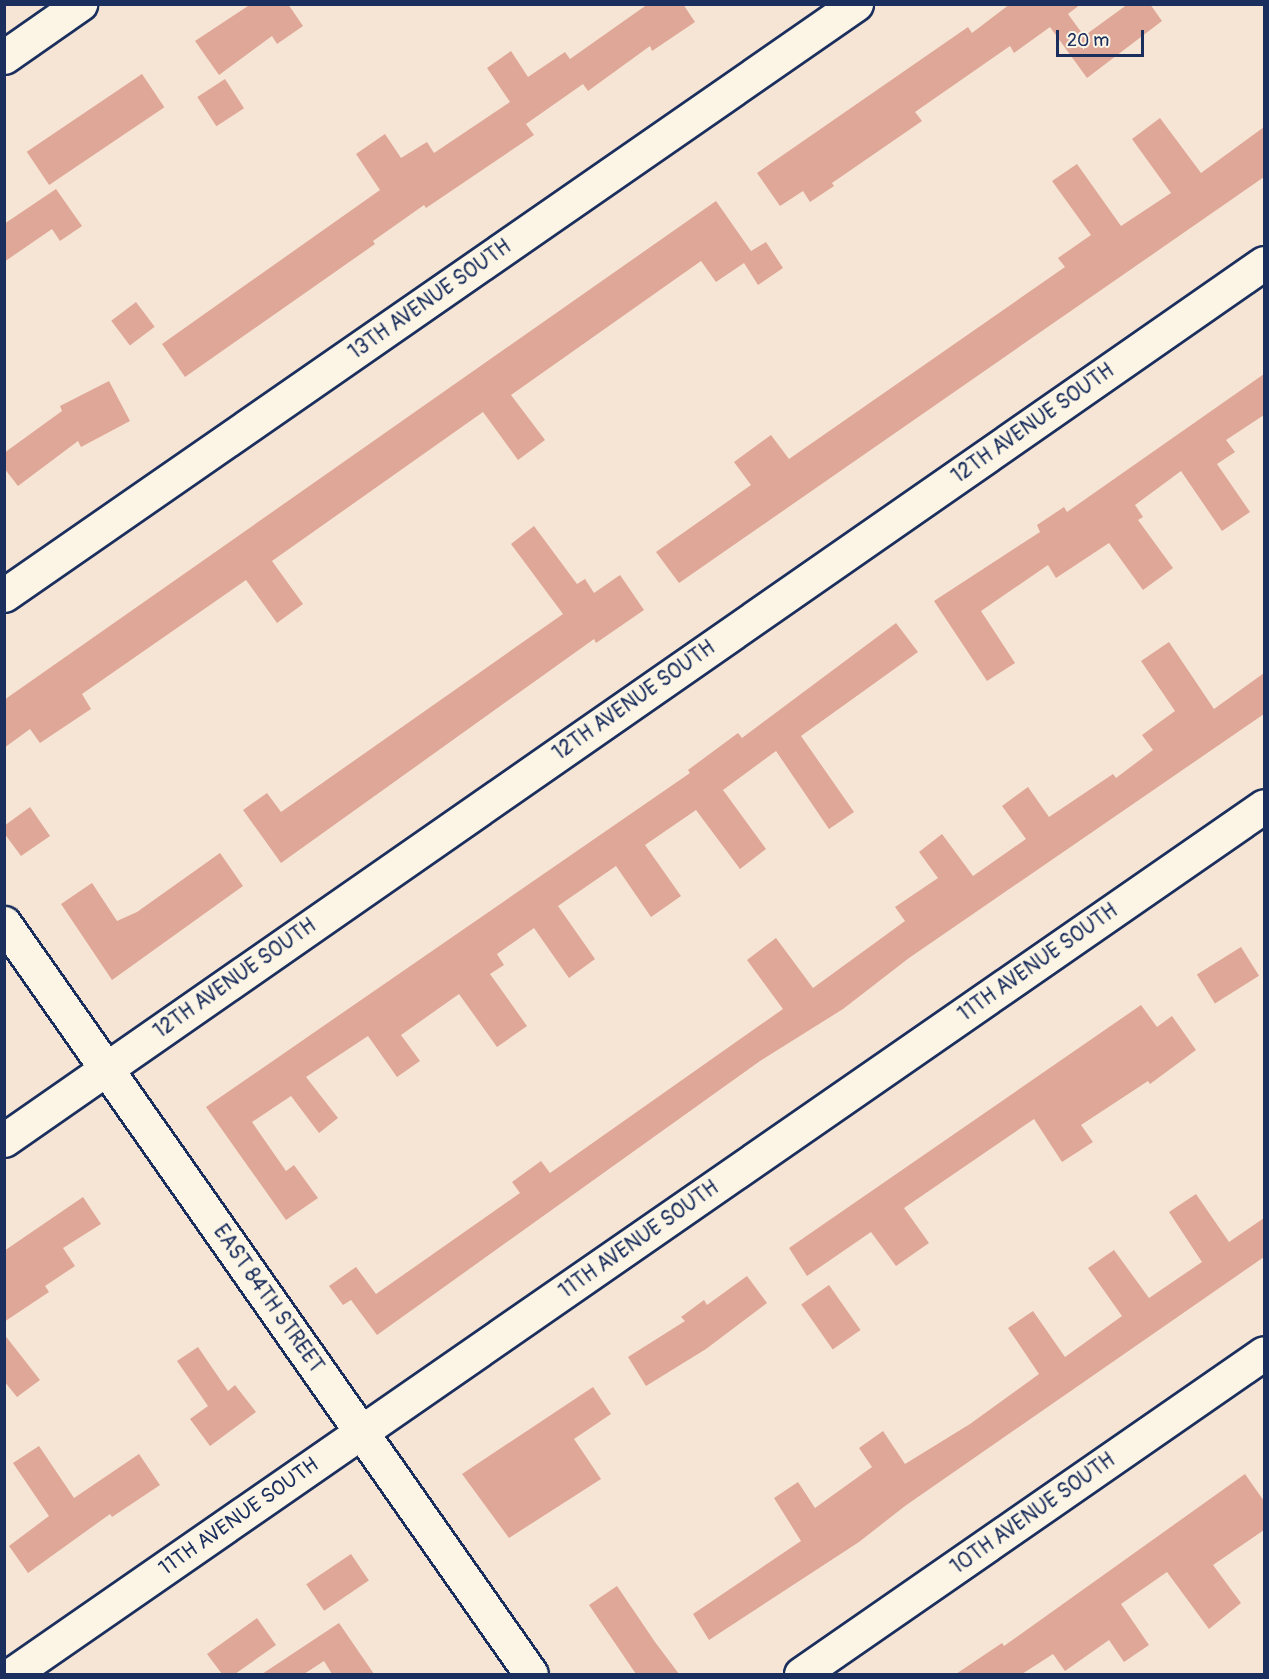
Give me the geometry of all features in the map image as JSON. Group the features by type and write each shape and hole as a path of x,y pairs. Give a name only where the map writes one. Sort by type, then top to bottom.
{"street":[{"path":"4,57 80,4"},
{"name":"13TH AVENUE SOUTH","path":"4,595 856,4"},
{"name":"12TH AVENUE SOUTH","path":"4,1140 1264,263"},
{"name":"11TH AVENUE SOUTH","path":"12,1674 1264,806"},
{"name":"EAST 84TH STREET","path":"4,923 531,1674"},
{"name":"10TH AVENUE SOUTH","path":"801,1674 1264,1353"}],"building":[{"path":"251,4 288,4 303,26 277,44 272,36 219,75 195,41"},
{"path":"648,4 683,4 695,22 652,51 650,46 588,91 583,84 526,124 534,135 426,208 424,205 373,241 375,244 185,377 162,344 380,190 356,154 385,134 401,158 427,142 434,153 510,102 487,68 511,51 528,77 565,52 570,59"},
{"path":"1010,4 1081,4 1068,14 1084,36 1128,4 1150,4 1162,21 1087,78 1050,27 1014,53 1010,46 915,112 922,121 832,183 834,186 810,202 803,191 780,206 757,173 968,27 972,33"},
{"path":"142,74 164,107 49,185 27,152"},
{"path":"225,79 244,108 216,126 197,97"},
{"path":"1160,118 1201,173 1264,127 1264,177 679,583 656,552 751,485 734,462 771,435 789,459 1065,267 1058,258 1091,235 1052,181 1077,164 1121,226 1171,193 1132,139"},
{"path":"56,189 82,226 60,241 52,229 4,262 4,224"},
{"path":"716,201 751,251 766,242 783,268 758,285 744,263 716,282 701,261 511,395 545,440 518,460 483,412 272,561 303,604 277,623 246,580 82,694 91,709 40,743 30,729 4,748 4,700"},
{"path":"136,302 155,327 130,345 111,321"},
{"path":"1264,374 1264,415 1226,440 1235,452 1217,464 1250,512 1222,531 1181,471 1135,505 1143,517 1138,520 1173,568 1143,590 1109,543 1056,578 1048,565 981,611 1015,663 987,681 934,601 1040,532 1037,525 1064,507 1067,512"},
{"path":"109,381 130,421 81,447 78,441 18,486 4,468 4,453 62,411 60,406"},
{"path":"534,526 577,584 585,579 594,593 620,575 644,610 596,643 594,639 281,863 243,810 267,793 281,812 563,614 511,544"},
{"path":"896,623 918,652 801,736 854,812 829,829 776,751 723,790 766,849 740,869 696,810 645,845 681,896 651,917 616,866 558,906 595,959 569,978 534,928 497,954 504,965 490,974 527,1026 497,1047 459,994 401,1035 420,1061 397,1077 368,1036 306,1077 338,1118 319,1133 291,1096 252,1122 286,1171 294,1165 318,1198 286,1220 206,1107 690,773 688,770 738,733 742,738"},
{"path":"1169,642 1214,709 1264,673 1264,714 909,958 843,1009 760,1061 377,1335 351,1300 343,1305 329,1286 356,1267 376,1294 520,1193 512,1182 541,1161 550,1173 783,1009 747,960 776,938 813,988 905,921 895,907 938,878 919,852 942,834 973,876 1026,839 1002,806 1028,787 1049,817 1113,774 1116,778 1153,750 1142,735 1175,711 1141,661"},
{"path":"30,807 50,836 21,856 4,833 4,826"},
{"path":"220,853 243,886 112,980 61,904 92,883 117,921 137,912"},
{"path":"1241,947 1259,976 1215,1003 1197,975"},
{"path":"1141,1005 1157,1027 1172,1016 1196,1050 1150,1084 1148,1081 1081,1125 1093,1142 1062,1162 1034,1119 904,1208 929,1243 896,1266 871,1232 807,1276 789,1248"},
{"path":"1196,1194 1229,1242 1264,1218 1264,1257 905,1506 859,1542 709,1640 693,1614 801,1541 774,1498 798,1482 815,1508 872,1467 859,1448 883,1431 905,1464 970,1424 1039,1374 1008,1328 1033,1311 1065,1357 1122,1316 1088,1268 1114,1250 1149,1298 1202,1262 1169,1212"},
{"path":"83,1197 101,1224 63,1248 75,1266 45,1286 49,1292 4,1322 4,1251"},
{"path":"747,1276 767,1303 706,1349 646,1386 628,1357 685,1321 681,1317 704,1300 707,1305"},
{"path":"829,1285 861,1330 833,1350 801,1305"},
{"path":"4,1334 40,1380 17,1397 4,1381"},
{"path":"198,1347 228,1391 235,1385 256,1412 210,1446 190,1419 208,1406 177,1361"},
{"path":"593,1387 611,1414 574,1439 601,1479 509,1538 462,1474"},
{"path":"39,1446 74,1498 139,1454 160,1485 112,1517 110,1514 28,1573 9,1546 49,1516 13,1463"},
{"path":"1245,1474 1264,1501 1264,1530 1213,1565 1241,1603 1209,1629 1167,1572 1121,1604 1149,1645 1124,1662 1109,1640 1065,1671 1053,1654 1022,1674 956,1674 1002,1643 1004,1646"},
{"path":"351,1554 369,1581 324,1611 306,1584"},
{"path":"617,1586 679,1674 636,1674 589,1605"},
{"path":"257,1618 276,1645 235,1674 222,1674 207,1654"},
{"path":"339,1623 374,1674 332,1674 324,1661 304,1674 262,1674"}]}
